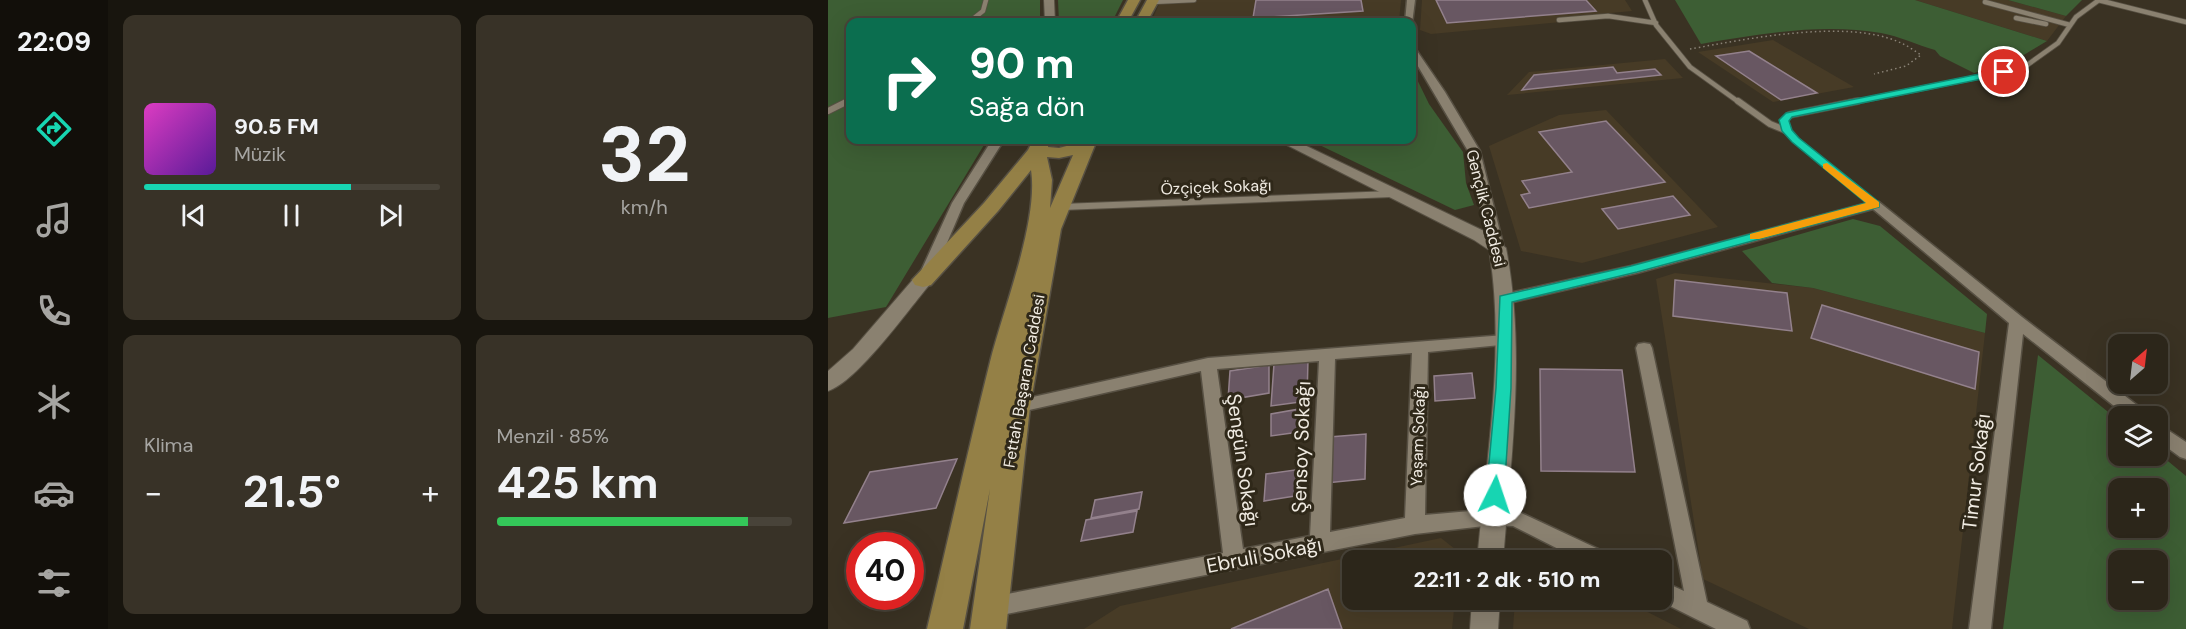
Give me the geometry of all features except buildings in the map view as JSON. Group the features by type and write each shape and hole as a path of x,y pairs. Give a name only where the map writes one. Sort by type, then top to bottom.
{"main road":[{"path":"1124,18 1134,0"},
{"path":"1143,18 1152,1"},
{"path":"923,280 998,198 1039,145 1059,153 1084,144"},
{"name":"Fettah Başaran Caddesi","path":"945,629 1003,361 1038,225 1086,144"},
{"name":"Fettah Başaran Caddesi","path":"989,618 1016,407 1051,229 1052,200 1042,180 1039,145"},
{"path":"998,198 1052,200"}],"street":[{"path":"1049,0 1050,18"},
{"path":"1410,18 1412,0"},
{"name":"Gençlik Caddesi","path":"1416,56 1474,151 1504,278 1505,340 1491,550"},
{"path":"828,383 860,354 923,280 958,203 995,144"},
{"path":"1292,144 1480,236 1497,248"},
{"path":"1505,299 1632,270 1875,205 2126,406"},
{"name":"Timur Sokağı","path":"1980,629 2018,321"},
{"path":"1016,407 1208,364 1505,340"},
{"name":"Yaşam Sokağı","path":"1415,525 1420,347"},
{"path":"1644,348 1698,609"},
{"name":"Şensoy Sokağı","path":"1320,544 1327,353"},
{"name":"Şengün Sokağı","path":"1208,364 1234,561"},
{"path":"2168,438 2186,452"},
{"name":"Ebruli Sokağı","path":"989,618 1234,561 1415,525 1493,517 1515,518 1580,550"},
{"path":"1672,596 1739,629"},
{"path":"1484,629 1485,610"}],"lane":[{"path":"974,18 983,11 986,0"},
{"path":"1152,1 1194,0"},
{"path":"1645,0 1656,23 1690,67 1770,124 1787,131 1875,205"},
{"path":"1787,131 1784,120 1789,115 2024,68 2058,43 2076,17 2099,0 2186,22"},
{"path":"1985,2 2069,27"},
{"path":"1559,20 1608,16 1656,23"},
{"path":"2016,18 2069,27"},
{"path":"828,111 846,102"},
{"name":"Özçiçek Sokağı","path":"1052,200 1395,194"}],"path":[{"path":"1679,51 1774,34 1857,33 1914,48 1921,55 1918,60 1904,66 1874,74"}],"shaded area":[{"path":"1161,0 1401,0 1399,18 1153,18"},
{"path":"1422,0 1625,0 1632,11 1579,16 1582,20 1431,34 1420,30"},
{"path":"1915,0 2008,0 2066,16 2047,41"},
{"path":"1773,40 1854,87 1773,102 1698,52"},
{"path":"1665,59 1683,78 1507,95 1529,72"},
{"path":"1606,110 1718,227 1582,263 1521,251 1489,146 1559,115"},
{"path":"1675,273 1813,288 1985,333 1952,629 1809,629 1703,579 1656,279"},
{"path":"1441,538 1456,550 1384,550"},
{"path":"1342,559 1342,610 1454,610 1452,629 1084,629 1120,606"},
{"path":"1514,610 1644,610 1681,629 1513,629"}],"green space":[{"path":"828,0 1040,0 1040,18 846,18 846,144 985,144 886,307 828,318"},
{"path":"1058,0 1123,0 1114,18 1059,18"},
{"path":"1675,0 1915,0 2047,41 2009,64 1974,73 1940,56 1935,50 1888,34 1859,30 1813,29 1701,44"},
{"path":"2008,0 2082,0 2066,16"},
{"path":"1416,77 1429,104 1463,152 1466,183 1474,205 1455,210 1317,144 1416,144"},
{"path":"1853,219 1880,226 1987,314 1985,333 1813,288 1772,283 1742,251"},
{"path":"2038,355 2108,412 2108,466 2168,466 2168,461 2186,476 2186,629 2003,629"}],"slow traffic":[{"path":"1754,237 1875,205 1827,166"}],"route":[{"path":"1495,495 1503,388 1505,299 1632,270 1875,205 1796,140 1787,131 1784,120 1789,115 2004,72"}]}
